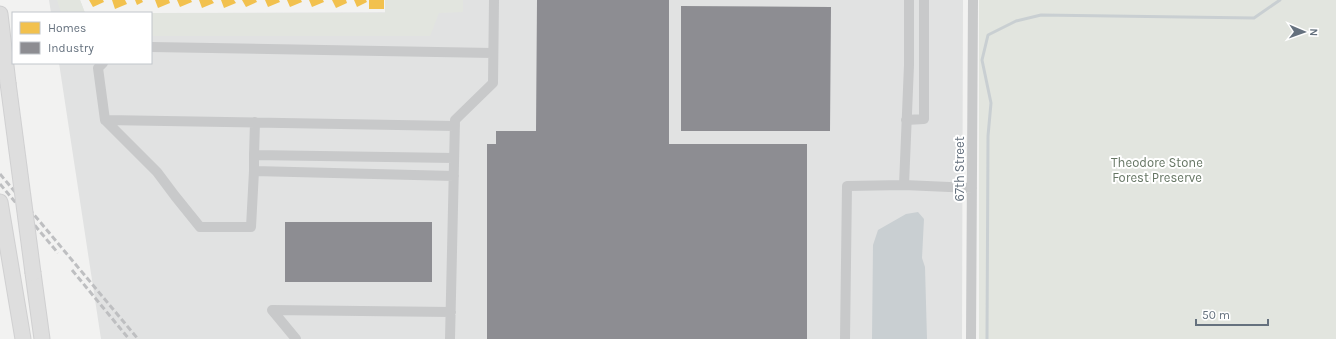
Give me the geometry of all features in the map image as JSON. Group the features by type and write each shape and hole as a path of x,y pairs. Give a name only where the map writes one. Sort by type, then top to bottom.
{"highway":[{"path":"0,14 42,339"},
{"path":"0,202 22,339"}],"street":[{"path":"450,339 455,120 493,83 494,0"},
{"path":"904,185 909,66 909,0"},
{"path":"906,120 924,119 924,0"},
{"name":"67th Street","path":"972,0 972,339"},
{"path":"152,48 493,54"},
{"path":"102,64 98,68 105,120 157,172 200,227 251,226 255,122"},
{"path":"105,120 455,126"},
{"path":"254,154 454,158"},
{"path":"254,171 454,176"},
{"path":"844,339 847,186 904,185 972,188"},
{"path":"296,339 272,310 451,312"}],"shaded area":[{"path":"49,0 80,0 85,12 51,12"},
{"path":"463,0 963,0 962,339 101,339 59,64 152,64 152,13 463,12"},
{"path":"918,212 924,219 922,258 925,267 927,339 872,339 873,245 878,230 906,214"}],"green space":[{"path":"57,0 80,0 85,12 61,12"},
{"path":"385,0 463,0 463,12 439,13 430,36 152,36 152,13 385,13"},
{"name":"Theodore Stone Forest Preserve","path":"979,0 1336,0 1336,339 979,339"}],"building: Homes":[{"path":"89,0 103,0 104,2 93,7"},
{"path":"112,0 125,0 127,4 115,9"},
{"path":"135,0 142,0 143,2 137,5"},
{"path":"155,0 169,0 170,3 158,8"},
{"path":"177,0 191,0 192,2 180,7"},
{"path":"199,0 212,0 214,3 202,8"},
{"path":"221,0 234,0 236,3 224,8"},
{"path":"242,0 256,0 257,2 246,7"},
{"path":"265,0 279,0 280,2 268,7"},
{"path":"287,0 301,0 302,2 290,7"},
{"path":"309,0 323,0 324,2 312,7"},
{"path":"332,0 346,0 347,3 336,8"},
{"path":"354,0 366,0 367,2 357,7"},
{"path":"369,0 384,0 384,9 369,9"}],"building: Industry":[{"path":"537,0 669,0 669,144 807,144 807,339 487,339 487,144 496,144 496,131 536,131"},
{"path":"681,6 831,7 830,131 681,131"},
{"path":"285,222 432,222 432,282 285,282"}],"waterway":[{"path":"987,339 988,136 991,103 982,60 988,35 1016,21 1041,15 1254,18 1280,0"}],"railway":[{"path":"0,174 138,339"},
{"path":"0,184 58,253"},
{"path":"72,270 129,339"}]}
